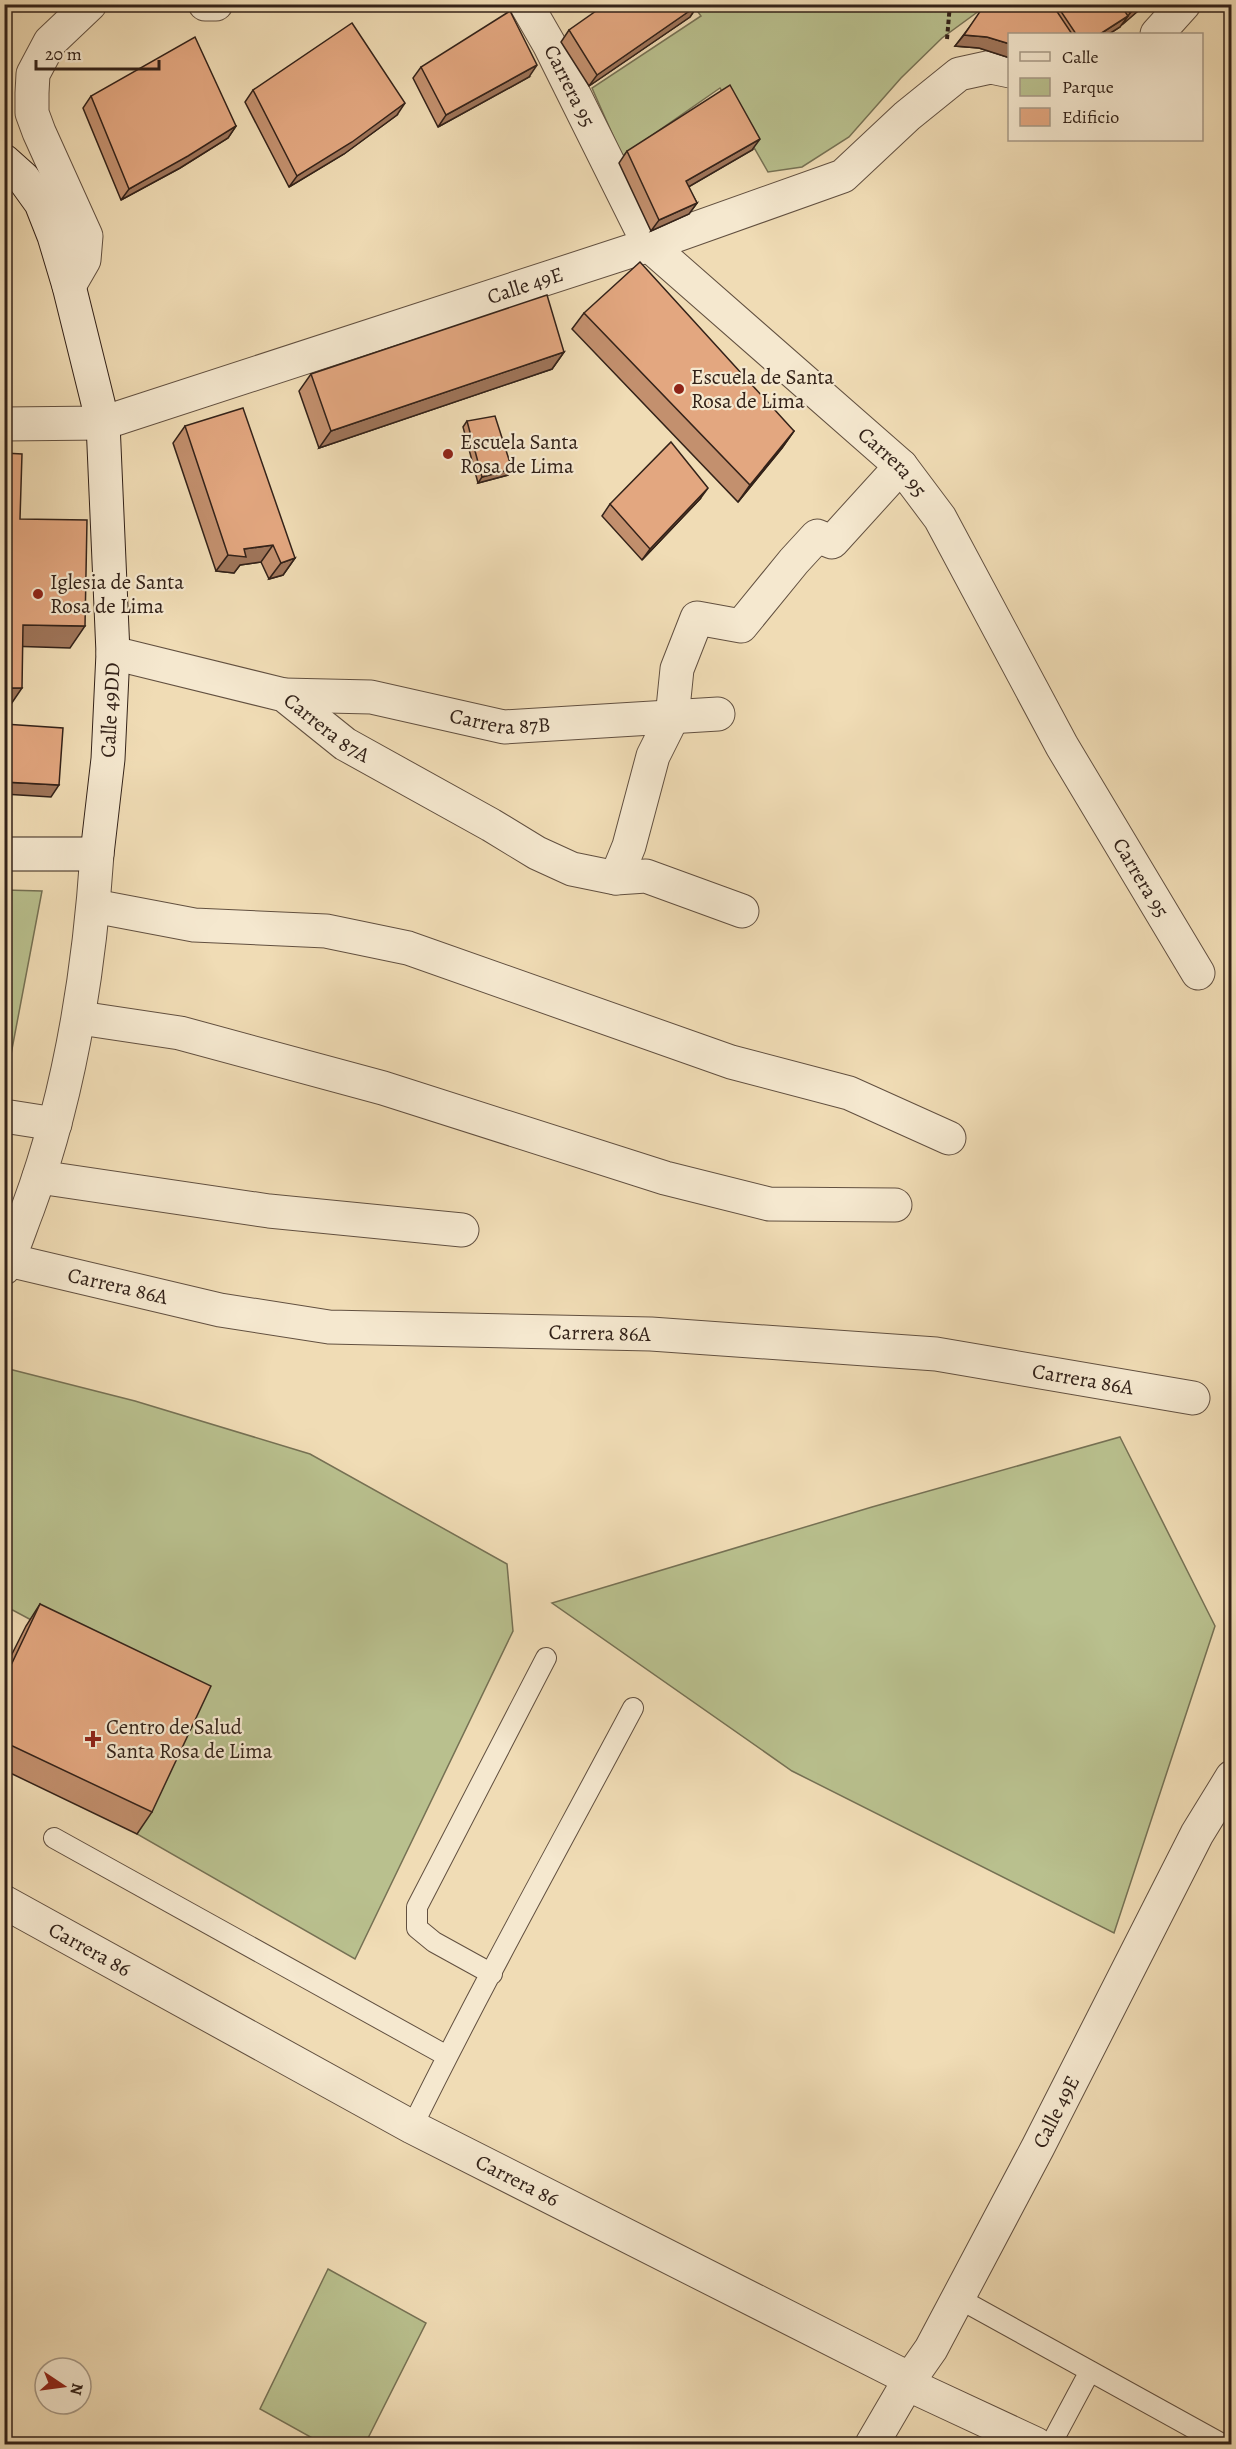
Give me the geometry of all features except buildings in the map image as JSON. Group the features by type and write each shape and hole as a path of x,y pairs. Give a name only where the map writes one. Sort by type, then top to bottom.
{"street":[{"path":"69,286 84,260 86,236 32,113 33,74 50,42 90,4"},
{"path":"205,4 216,4"},
{"name":"Carrera 95","path":"526,4 549,44 649,245 901,466 940,518 1062,747 1198,973"},
{"path":"1158,33 1184,4"},
{"name":"Calle 49E","path":"4,424 103,423 649,245 843,176 907,116 959,74 991,67 1008,71"},
{"name":"Calle 49DD","path":"4,161 23,178 41,203 69,286 103,423 113,653 108,759 97,854 94,906 80,1018 55,1124 39,1178 6,1263"},
{"path":"616,878 629,846 653,756 672,718 677,669 698,618 741,626 817,536 832,542 901,466"},
{"name":"Carrera 87A","path":"113,653 284,695 345,744 537,853 572,868 616,878 646,876 742,911"},
{"name":"Carrera 87B","path":"284,695 371,697 504,727 718,714"},
{"path":"4,854 97,854"},
{"path":"94,906 194,925 326,931 408,948 731,1062 849,1093 950,1138"},
{"path":"80,1018 180,1033 383,1088 665,1178 769,1204 895,1205"},
{"path":"4,1116 55,1124"},
{"path":"39,1178 269,1211 462,1230"},
{"name":"Carrera 86A","path":"6,1263 219,1310 329,1327 651,1334 936,1354 1192,1398"},
{"name":"Calle 49E","path":"872,2445 910,2379 931,2349 1038,2147 1197,1834 1232,1777"},
{"name":"Carrera 86","path":"4,1902 412,2127 910,2379 921,2390 1036,2445"}],"lane":[{"path":"492,1974 434,1942 417,1928 417,1907 546,1658"},
{"path":"412,2127 464,2022 492,1974 633,1708"},
{"path":"54,1838 447,2056"},
{"path":"958,2298 1222,2445"},
{"path":"1051,2445 1090,2371"}],"green space":[{"path":"693,5 987,5 942,38 901,78 849,137 802,167 768,172 720,88 622,156 592,88 701,16"},
{"path":"4,890 42,891 5,1086"},
{"path":"5,1368 135,1401 310,1454 507,1564 513,1631 355,1959 137,1834 196,1708 5,1606"},
{"path":"1120,1437 1215,1626 1114,1933 792,1771 552,1603 872,1507"},
{"path":"328,2269 426,2323 365,2444 323,2444 260,2409"}],"place":[{"name":"Escuela de Santa Rosa de Lima","path":"679,389"},
{"name":"Escuela Santa Rosa de Lima","path":"448,454"},
{"name":"Iglesia de Santa Rosa de Lima","path":"38,594"},
{"name":"Centro de Salud Santa Rosa de Lima","path":"93,1739"}]}
